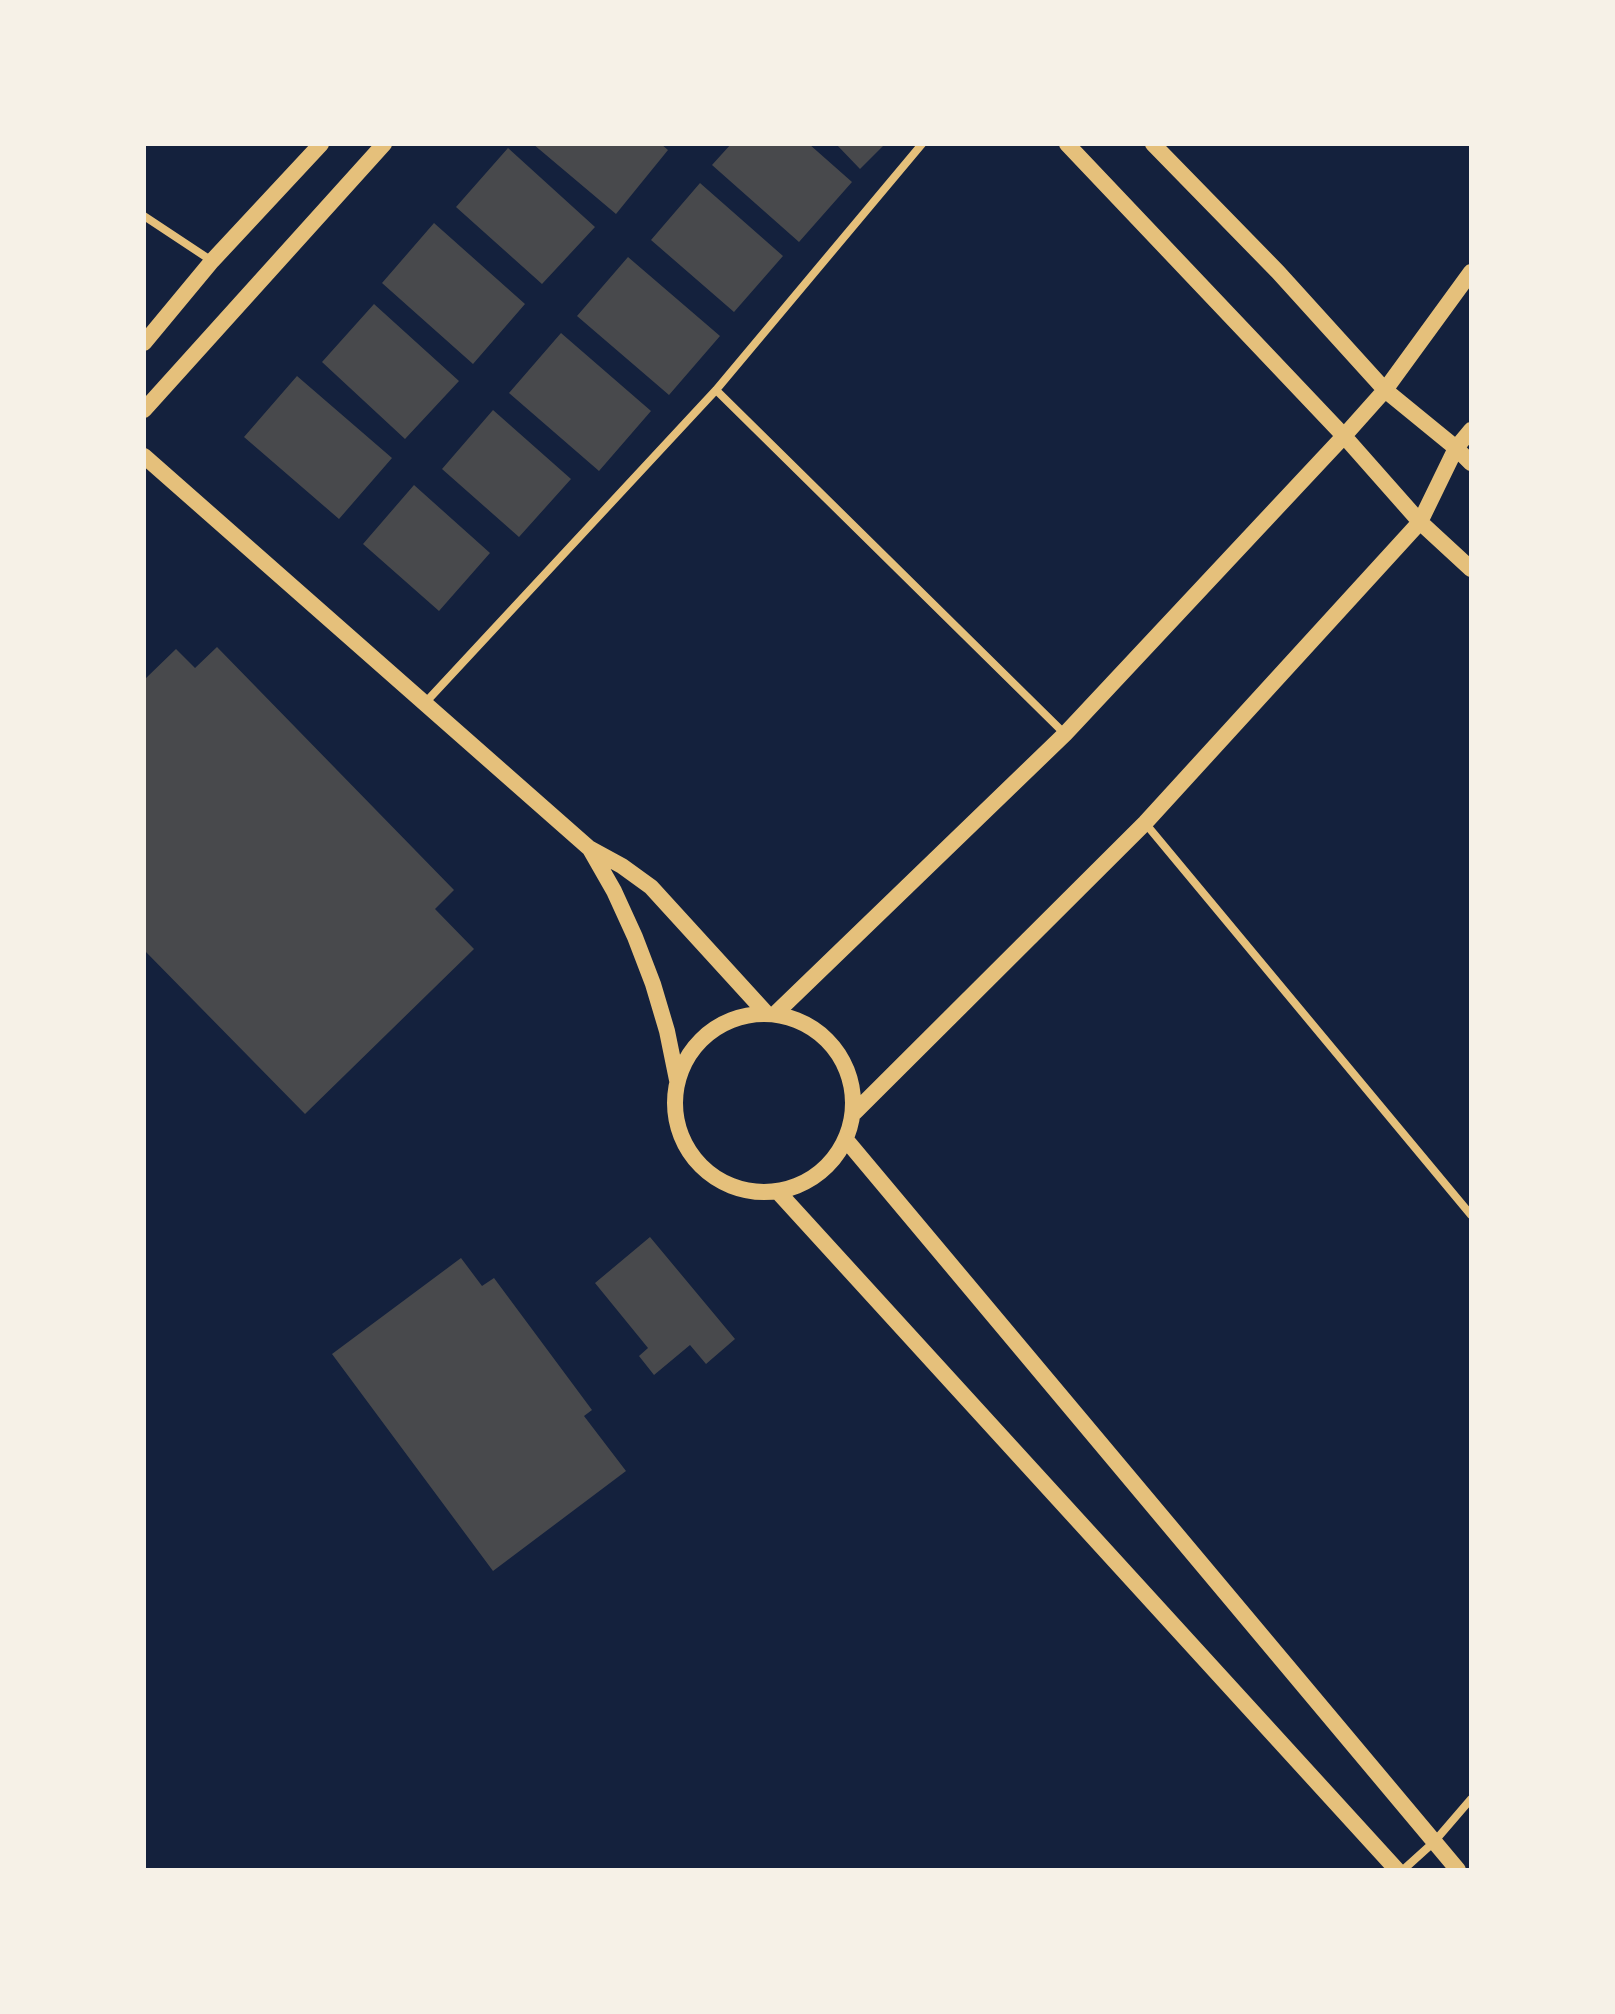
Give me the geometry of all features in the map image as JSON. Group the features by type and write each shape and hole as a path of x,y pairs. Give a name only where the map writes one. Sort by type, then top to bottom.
{"main road":[{"path":"144,343 212,261 321,144"},
{"path":"144,410 384,144"},
{"path":"1067,144 1344,436 1420,522 1471,569"},
{"path":"1153,144 1278,272 1385,390 1471,463"},
{"path":"771,1013 1065,734 1385,390 1471,272"},
{"path":"854,1113 1145,823 1420,522 1456,448 1471,430"},
{"path":"144,456 589,848 651,887 771,1013"},
{"path":"589,848 614,891 649,972 667,1031 677,1081 675,1110 682,1140 698,1164 721,1183 749,1193 779,1193 807,1183 831,1165 847,1141 854,1113 853,1085 843,1059 825,1037 802,1021 771,1013 736,1017 710,1031 689,1053 677,1081"},
{"path":"847,1141 1458,1870"},
{"path":"779,1193 1400,1870"}],"street":[{"path":"425,703 716,390 922,144"},
{"path":"144,216 212,261"},
{"path":"716,390 1065,734"},
{"path":"1145,823 1471,1215"},
{"path":"1400,1870 1434,1842 1471,1799"}],"building":[{"path":"533,144 661,144 668,150 616,214"},
{"path":"731,144 809,144 852,182 799,242 712,165"},
{"path":"836,144 885,144 860,169"},
{"path":"508,148 595,227 542,284 456,207"},
{"path":"700,183 783,256 734,312 651,240"},
{"path":"434,223 525,304 473,364 382,283"},
{"path":"628,257 720,336 669,395 577,316"},
{"path":"374,304 459,381 405,439 322,362"},
{"path":"561,333 651,411 599,471 509,393"},
{"path":"297,376 392,458 339,519 244,437"},
{"path":"493,410 571,479 519,537 442,469"},
{"path":"414,485 490,553 439,611 363,544"},
{"path":"217,647 454,890 435,909 474,949 305,1114 144,950 144,680 176,649 195,668"},
{"path":"650,1237 735,1339 706,1364 690,1345 654,1375 639,1356 648,1348 595,1283"},
{"path":"461,1258 482,1286 494,1278 592,1410 584,1416 626,1471 493,1571 332,1354"}]}
